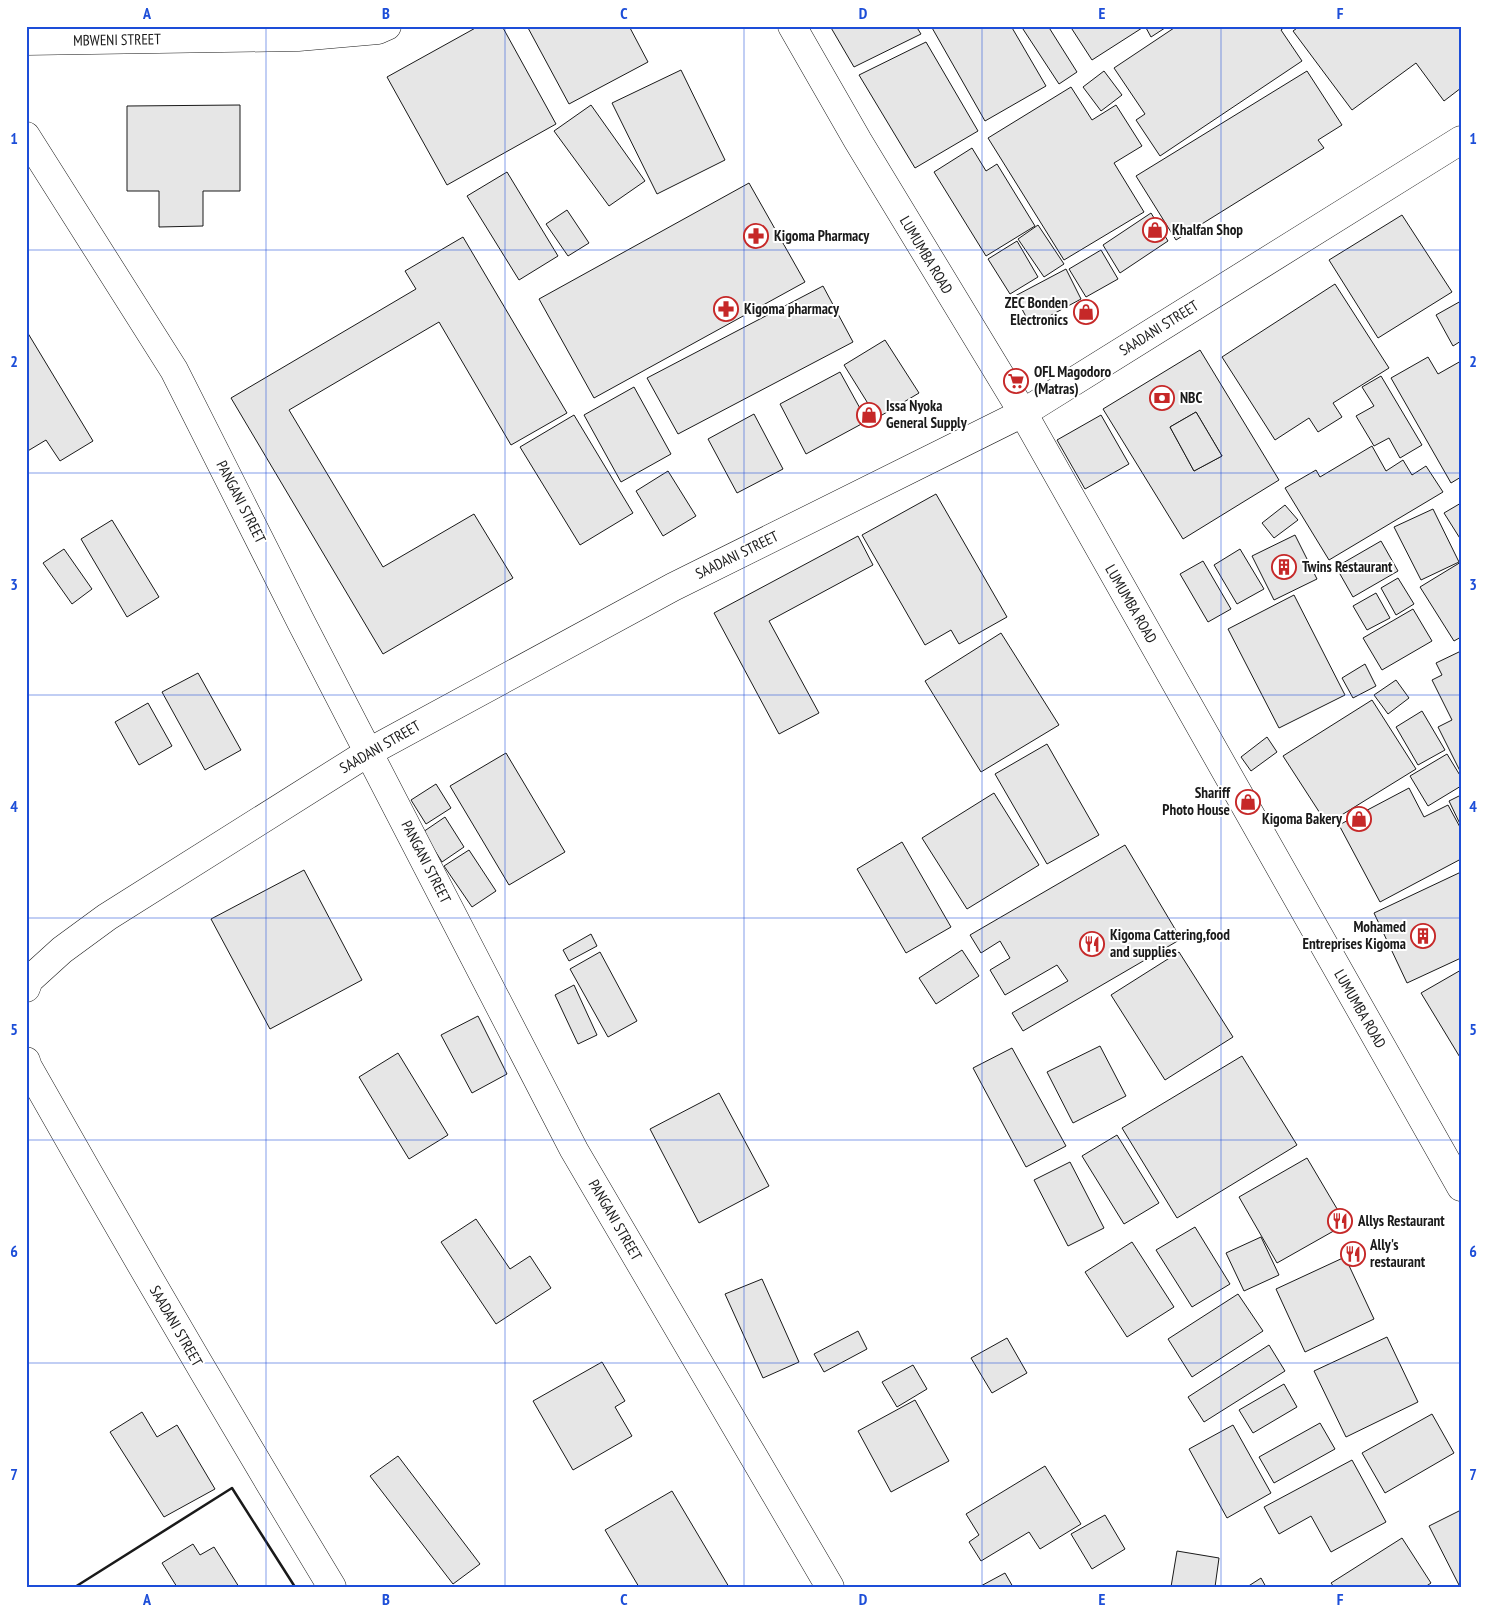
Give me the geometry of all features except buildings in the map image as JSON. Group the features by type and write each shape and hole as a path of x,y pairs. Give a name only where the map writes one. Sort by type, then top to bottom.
{"street":[{"name":"MBWENI STREET","path":"26,41 298,37 378,30 387,26"},
{"name":"LUMUMBA ROAD","path":"792,26 858,141 1022,413 1461,1187"},
{"name":"PANGANI STREET","path":"26,136 174,370 301,622 574,1150 830,1587"},
{"name":"SAADANI STREET","path":"26,988 29,980 62,950 107,917 369,752 674,587 1022,413 1461,140"},
{"path":"26,956 107,917"},
{"name":"SAADANI STREET","path":"26,1061 121,1232 332,1587"}],"wall":[{"path":"75,1587 232,1488 295,1587"}],"place":[{"name":"Khalfan Shop","path":"1155,230"},
{"name":"Kigoma Pharmacy","path":"756,236"},
{"name":"Kigoma pharmacy","path":"726,309"},
{"name":"ZEC Bonden Electronics","path":"1086,312"},
{"name":"OFL Magodoro (Matras)","path":"1016,381"},
{"name":"NBC","path":"1162,398"},
{"name":"Issa Nyoka General Supply","path":"869,415"},
{"name":"Twins Restaurant","path":"1284,567"},
{"name":"Shariff Photo House","path":"1248,802"},
{"name":"Kigoma Bakery","path":"1359,819"},
{"name":"Mohamed Entreprises Kigoma","path":"1423,936"},
{"name":"Kigoma Cattering,food and supplies","path":"1092,944"},
{"name":"Allys Restaurant","path":"1340,1221"},
{"name":"Ally's restaurant","path":"1353,1254"}]}
